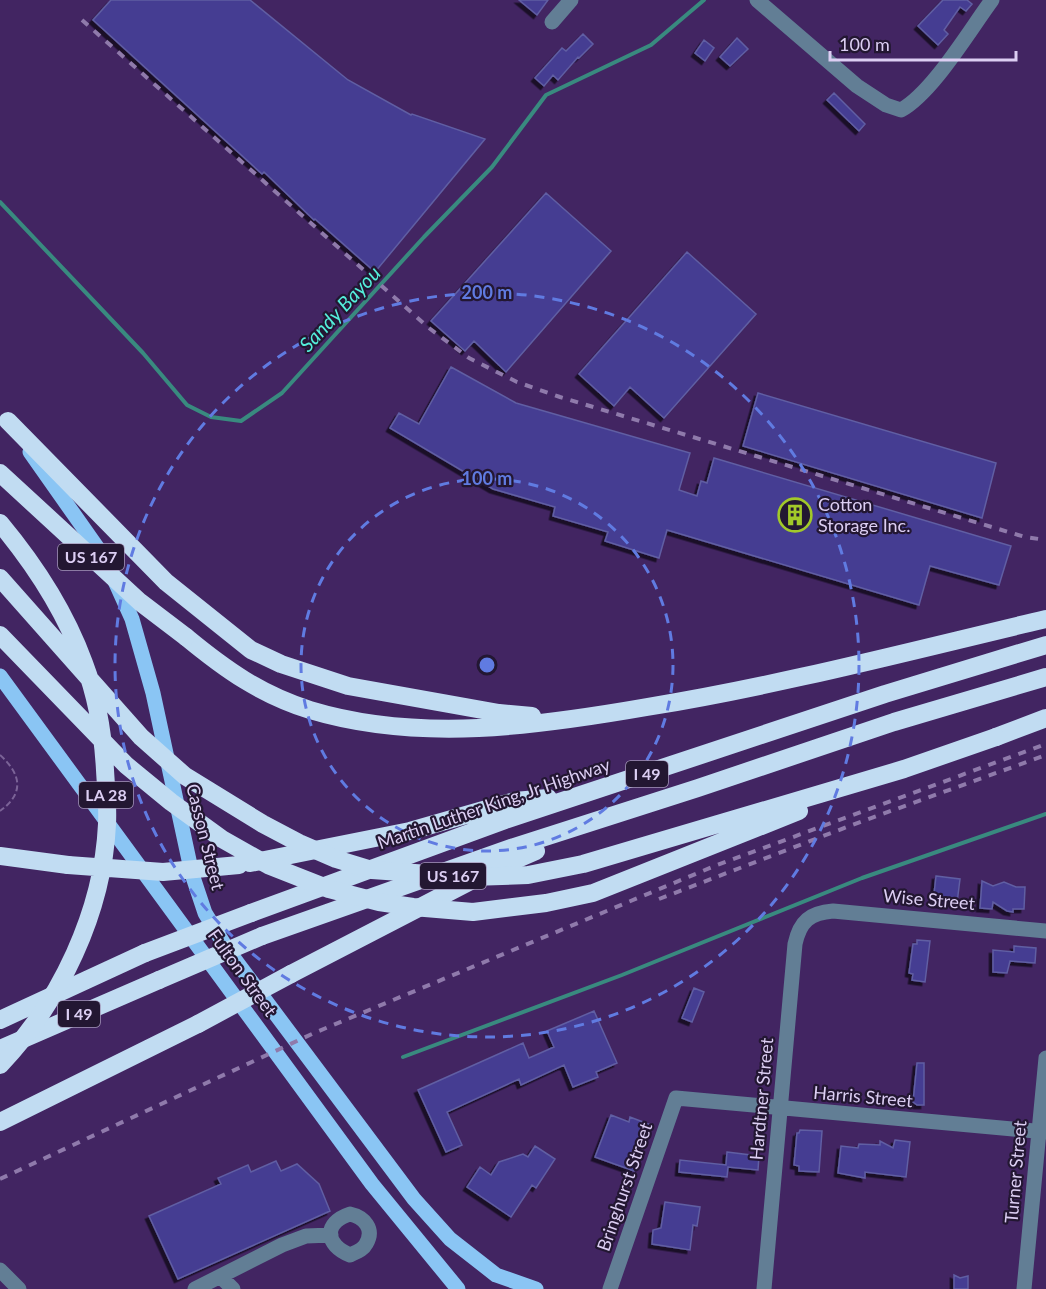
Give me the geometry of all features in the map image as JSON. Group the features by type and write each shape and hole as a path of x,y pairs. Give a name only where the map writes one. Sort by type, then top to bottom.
{"highway":[{"path":"4,418 166,582 251,650 281,664 348,686 499,713 579,720"},
{"name":"US 167","path":"0,473 140,603 224,668 276,697 310,710 349,720 435,729 491,728 579,720 798,678 1046,619"},
{"name":"LA 28","path":"0,523 53,596 84,662 100,724 104,753 107,823 99,883 91,912 70,964 38,1017 14,1051 0,1065"},
{"name":"US 167","path":"0,579 141,737 185,776 263,825 336,859 372,870 471,877 528,875 583,864 904,769 1046,718"},
{"path":"0,635 126,765 171,802 222,839 268,865 329,889 412,908 473,912 546,903 593,893 904,769"},
{"name":"Martin Luther King, Jr Highway","path":"0,1020 145,953 505,819 885,694 1046,645"},
{"name":"I 49","path":"0,1048 262,936 514,847 894,722 1046,677"},
{"path":"0,856 68,865 164,872 239,865 410,831 515,801 583,795"},
{"path":"0,1122 198,1024 490,871 625,811"}],"main road":[{"name":"Casson Street","path":"4,418 104,557 132,619 153,693 192,874 205,912 227,949 414,1199 450,1239 496,1275 536,1289"},
{"name":"Fulton Street","path":"0,676 372,1184 458,1289"}],"street":[{"path":"552,22 571,0"},
{"path":"757,0 857,86 886,105 901,110 910,105 932,82 992,0"},
{"name":"Wise Street","path":"810,916 833,911 1046,931"},
{"name":"Hardtner Street","path":"764,1289 795,944 802,924 810,916"},
{"name":"Turner Street","path":"1024,1289 1042,1132 1046,1058"},
{"name":"Harris Street","path":"676,1098 1042,1132"},
{"name":"Bringhurst Street","path":"610,1289 676,1098"},
{"path":"195,1289 282,1245 306,1236 331,1235"},
{"path":"0,1270 19,1289"},
{"path":"221,1277 233,1289"}],"path":[{"path":"0,755 12,765 18,778 16,792 11,802 0,812"}],"building":[{"path":"111,0 250,0 348,80 411,115 485,139 375,272 314,220 264,172 262,174 93,20"},
{"path":"519,0 548,0 537,15"},
{"path":"943,0 967,0 972,4 966,11 960,7 944,30 948,34 938,45 918,26"},
{"path":"583,34 593,44 558,80 553,75 544,86 535,78 562,48 566,51"},
{"path":"737,38 748,49 730,66 720,57"},
{"path":"704,40 714,48 705,61 695,53"},
{"path":"834,93 865,124 859,131 827,100"},
{"path":"546,193 611,251 506,372 474,341 465,351 431,321"},
{"path":"687,252 756,314 664,418 630,387 614,406 579,374"},
{"path":"451,367 516,403 690,453 679,490 697,496 701,481 707,483 714,458 1011,546 999,585 930,566 919,605 667,530 659,558 605,541 608,532 553,516 555,507 493,489 390,428 399,413 419,424"},
{"path":"758,393 996,463 982,518 743,446"},
{"path":"936,876 960,879 957,903 947,902 946,905 933,903"},
{"path":"982,881 993,886 1004,882 1016,887 1025,887 1024,909 1007,911 993,902 992,909 980,908"},
{"path":"917,940 930,941 925,982 912,980 913,974 909,973 913,944 917,944"},
{"path":"1014,946 1036,948 1035,963 1010,961 1007,973 993,972 993,950 1014,952"},
{"path":"694,988 704,992 692,1022 682,1018"},
{"path":"594,1011 617,1063 596,1072 598,1077 573,1087 564,1065 521,1085 519,1079 447,1112 462,1145 446,1152 418,1090 523,1043 529,1058 554,1047 547,1031"},
{"path":"917,1063 924,1063 924,1105 917,1105 913,1102"},
{"path":"611,1115 629,1122 630,1117 651,1125 634,1171 595,1157"},
{"path":"800,1130 822,1131 819,1172 799,1171 799,1166 794,1165 797,1133"},
{"path":"895,1140 910,1142 906,1177 865,1172 865,1178 838,1173 841,1146 858,1148 859,1144 880,1145 880,1141 893,1148"},
{"path":"535,1146 555,1159 536,1188 532,1185 511,1217 467,1187 480,1167 491,1175 499,1162 523,1154 528,1157"},
{"path":"727,1152 759,1156 758,1170 728,1167 727,1177 679,1172 680,1160 726,1165"},
{"path":"276,1161 281,1171 297,1164 319,1184 330,1211 178,1279 149,1216 221,1184 218,1178 248,1165 251,1172"},
{"path":"665,1202 700,1207 697,1226 693,1225 690,1250 652,1244 653,1230 661,1228"},
{"path":"954,1275 960,1278 968,1276 968,1289 954,1289"}],"waterway":[{"name":"Sandy Bayou","path":"0,202 143,353 187,405 211,417 241,421 282,393 424,237 492,167 546,95 651,45 704,0"},
{"path":"403,1057 622,975 862,878 1046,814"}],"railway":[{"path":"82,20 429,328 469,358 517,382 560,397 1025,537 1046,540"},
{"path":"0,1179 314,1033 717,865 1046,744"},
{"path":"659,899 852,825 1046,755"}],"place":[{"name":"Cotton Storage Inc.","path":"795,515"}]}
